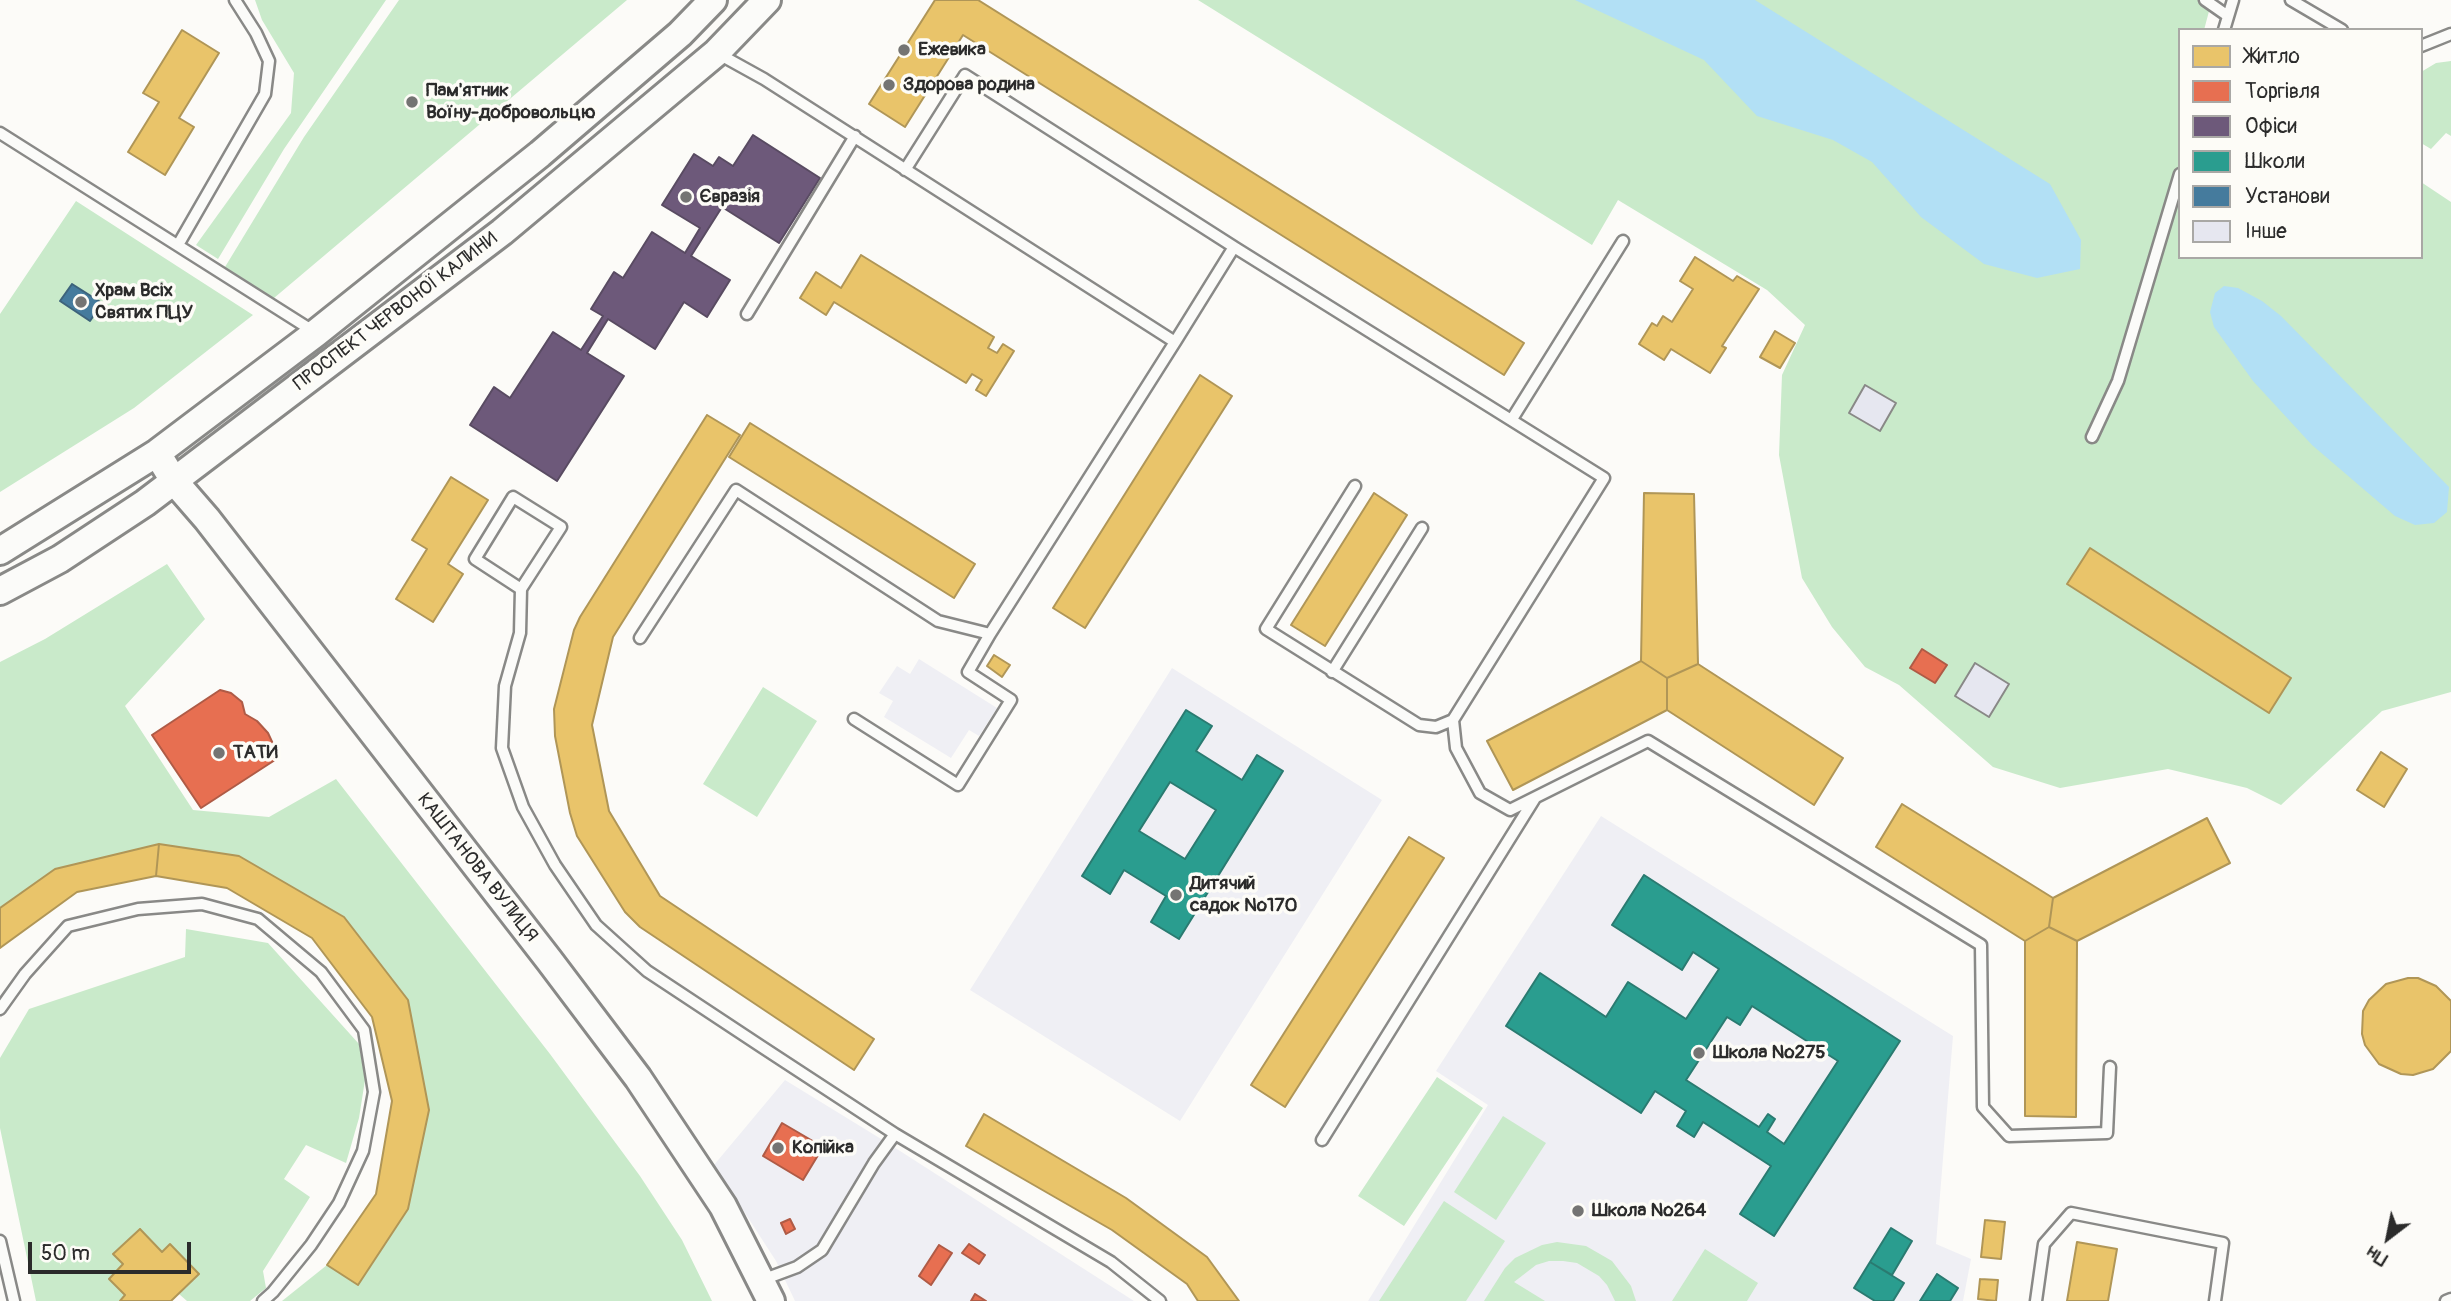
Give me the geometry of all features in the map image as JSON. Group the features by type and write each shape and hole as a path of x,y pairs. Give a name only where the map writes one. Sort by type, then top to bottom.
{"main road":[{"name":"ПРОСПЕКТ ЧЕРВОНОЇ КАЛИНИ","path":"0,551 157,453 316,333 540,154 680,34 713,0"},
{"name":"ПРОСПЕКТ ЧЕРВОНОЇ КАЛИНИ","path":"0,591 60,559 174,481 502,232 716,53 767,0"},
{"name":"КАШТАНОВА ВУЛИЦЯ","path":"157,453 174,481 207,519 638,1078 723,1206 766,1291"}],"lane":[{"path":"178,245 265,94 269,61 236,0"},
{"path":"2205,0 2228,16"},
{"path":"2225,28 2233,0"},
{"path":"2291,0 2340,28"},
{"path":"2423,45 2451,34"},
{"path":"716,53 764,79 855,136 1175,342"},
{"path":"905,170 965,75 1604,478 1453,720 1436,727 1419,725 1266,629 1355,486"},
{"path":"0,133 316,333"},
{"path":"747,314 855,136"},
{"path":"2092,437 2118,381 2178,181"},
{"path":"1512,419 1623,241"},
{"path":"853,719 958,785 1011,700 968,672 1234,247"},
{"path":"640,638 736,490 938,621 990,634"},
{"path":"521,589 475,559 513,497 561,527 521,589 520,632 505,686 502,748 523,807 555,864 596,925 647,971 895,1134 1111,1262 1160,1301"},
{"path":"1332,672 1422,528"},
{"path":"1453,720 1456,748 1480,793 1510,810 1648,741 1981,945 1983,1107 2009,1136 2108,1133 2110,1066"},
{"path":"1322,1140 1535,797"},
{"path":"0,1009 25,974 68,926 138,909 201,904 258,919 321,972 364,1030 374,1092 363,1151 340,1203 311,1245 263,1301"},
{"path":"766,1291 822,1250 874,1163 895,1134"},
{"path":"2036,1301 2044,1244 2071,1213 2223,1243 2215,1301"},
{"path":"0,1241 14,1301"},
{"path":"2445,1301 2451,1299"}],"shaded area":[{"path":"919,659 997,708 979,736 969,730 951,758 884,717 893,701 879,693 897,666 910,674"},
{"name":"Дитячий садок №170","path":"1172,668 1382,800 1180,1121 970,990"},
{"name":"Школа №275","path":"1601,816 1953,1036 1936,1244 1971,1259 1963,1301 1368,1301 1488,1105 1436,1071"},
{"path":"785,1080 1134,1301 795,1301 776,1261 714,1165"}],"green space":[{"path":"255,0 386,0 284,149 218,259 196,245 291,113 294,73 262,20"},
{"path":"399,0 627,0 274,298 225,267 304,137"},
{"path":"1198,0 2212,0 2205,28 2178,28 2178,259 2423,259 2423,183 2451,202 2451,692 2382,711 2281,805 2247,788 2168,769 2060,788 1993,767 1899,685 1865,667 1832,627 1802,578 1779,455 1782,375 1805,325 1767,290 1618,200 1592,245"},
{"path":"2451,61 2451,136 2446,133 2431,149 2423,144 2423,71 2436,63"},
{"path":"76,201 253,315 134,408 0,492 0,314"},
{"path":"167,564 205,619 125,706 193,810 269,817 336,779 550,1054 640,1176 682,1240 712,1301 282,1301 327,1265 358,1285 408,1209 429,1110 408,1000 239,856 159,844 55,869 0,908 0,662 45,639"},
{"path":"763,687 817,721 757,817 703,784"},
{"path":"186,929 268,943 359,1044 365,1080 359,1118 346,1163 306,1145 284,1179 310,1197 263,1271 266,1288 250,1301 187,1301 179,1294 199,1274 170,1245 162,1252 140,1229 114,1254 123,1264 109,1279 125,1295 120,1301 36,1301 0,1128 0,1058 29,1009 185,957"},
{"path":"1437,1077 1483,1108 1404,1226 1358,1196"},
{"path":"1503,1116 1546,1143 1496,1220 1454,1192"},
{"path":"1444,1201 1505,1241 1466,1301 1379,1301"},
{"path":"1557,1242 1586,1246 1612,1261 1631,1286 1636,1301 1615,1301 1599,1276 1577,1263 1549,1261 1536,1265 1514,1282 1545,1301 1484,1301 1505,1268 1515,1258 1542,1245"},
{"path":"1705,1249 1758,1283 1747,1301 1672,1301"}],"water":[{"path":"1575,0 1755,0 2050,184 2081,240 2080,269 2037,278 1984,264 1921,217 1872,162 1833,140 1757,116 1704,60"},
{"path":"2224,286 2238,288 2262,301 2281,316 2449,487 2447,512 2434,523 2415,525 2395,516 2312,445 2253,381 2214,327 2210,312 2215,293"}],"building: Житло":[{"path":"935,0 978,0 1524,343 1504,375 963,35 905,127 869,104"},
{"path":"182,30 219,53 179,118 194,127 165,175 128,152 159,102 143,93"},
{"path":"861,255 994,337 988,348 997,353 1003,344 1014,351 986,396 976,390 982,380 972,374 966,383 834,302 826,315 800,298 816,272 841,288"},
{"path":"1695,257 1733,281 1737,276 1759,289 1722,346 1726,348 1710,373 1671,349 1664,360 1639,344 1652,323 1657,326 1663,316 1672,322 1693,289 1680,281"},
{"path":"1775,331 1795,343 1780,368 1760,357"},
{"path":"1200,375 1232,396 1085,628 1053,608"},
{"path":"707,415 740,435 613,637 592,725 609,811 660,896 874,1039 854,1070 640,927 625,912 577,836 570,813 555,736 554,709 574,630"},
{"path":"750,423 975,564 954,598 729,457"},
{"path":"451,477 488,500 448,564 463,574 433,622 396,599 427,549 412,540"},
{"path":"1374,493 1407,515 1325,646 1291,625"},
{"path":"1644,493 1694,494 1698,664 1667,678 1641,661"},
{"path":"2090,548 2291,678 2269,713 2067,584"},
{"path":"994,655 1010,665 1002,677 987,666"},
{"path":"1641,661 1667,678 1667,710 1513,790 1487,741"},
{"path":"1698,664 1843,758 1814,805 1667,710 1667,678"},
{"path":"2381,752 2407,769 2384,807 2357,790"},
{"path":"1902,804 2053,898 2049,927 2025,941 1876,847"},
{"path":"2207,818 2230,863 2077,941 2049,927 2053,898"},
{"path":"1409,837 1444,858 1285,1107 1251,1085"},
{"path":"159,844 156,876 77,892 0,948 0,908 55,869"},
{"path":"159,844 239,856 344,917 408,1000 429,1110 408,1209 358,1285 327,1265 376,1194 392,1101 372,1017 312,938 227,888 156,876"},
{"path":"2049,927 2077,941 2076,1117 2025,1116 2025,941"},
{"path":"2418,978 2436,986 2451,1001 2451,1051 2433,1069 2413,1075 2401,1074 2379,1064 2365,1045 2362,1034 2363,1011 2369,1000 2386,984"},
{"path":"984,1114 1126,1198 1207,1257 1239,1301 1198,1301 1187,1284 1112,1230 966,1146"},
{"path":"1985,1220 2005,1222 2001,1259 1981,1257"},
{"path":"140,1229 162,1252 170,1244 199,1274 171,1301 120,1301 125,1295 109,1279 123,1264 113,1254"},
{"path":"2077,1242 2117,1249 2108,1301 2067,1301"},
{"path":"1980,1279 1998,1280 1996,1301 1978,1299"}],"building: Торгівля":[{"path":"1922,649 1947,665 1935,683 1910,668"},
{"name":"ТАТИ","path":"220,690 231,693 242,702 245,714 257,721 268,733 274,746 275,760 201,808 152,735"},
{"path":"782,1123 823,1147 803,1180 763,1156"},
{"path":"790,1219 795,1229 786,1234 781,1223"},
{"path":"969,1244 985,1255 979,1264 962,1253"},
{"path":"939,1245 952,1253 931,1285 919,1276"},
{"path":"975,1294 986,1301 971,1301"}],"building: Офіси":[{"path":"753,135 820,178 779,243 722,207 691,256 730,280 707,317 684,302 655,349 608,319 587,353 624,376 557,481 470,425 494,387 510,398 553,332 581,350 603,316 591,309 614,272 623,278 652,232 685,253 700,228 662,205 694,154 713,166 719,157 733,166"}],"building: Школи":[{"path":"1186,710 1212,726 1196,751 1242,780 1257,755 1283,771 1179,939 1151,922 1166,896 1124,870 1110,894 1082,876","holes":["1170,782 1216,810 1185,859 1139,831"]},
{"path":"1644,875 1900,1041 1774,1236 1740,1214 1771,1166 1703,1122 1694,1137 1677,1126 1686,1111 1655,1091 1641,1113 1506,1026 1540,973 1606,1017 1628,982 1686,1019 1719,969 1693,952 1682,970 1612,925","holes":["1752,1006 1838,1061 1784,1144 1767,1132 1775,1119 1768,1114 1759,1127 1686,1080 1727,1017 1740,1025"]},
{"path":"1891,1228 1912,1241 1892,1275 1870,1262"},
{"path":"1870,1262 1904,1283 1893,1301 1875,1301 1854,1288"},
{"path":"1937,1274 1958,1288 1950,1301 1920,1301"}],"building: Установи":[{"name":"Храм Всіх Святих ПЦУ","path":"72,284 102,303 90,321 60,301"}],"building: Інше":[{"path":"1865,385 1896,403 1880,431 1849,413"},
{"path":"1975,663 2009,684 1989,717 1955,696"}],"place":[{"name":"Ежевика","path":"904,50"},
{"name":"Здорова родина","path":"889,85"},
{"name":"Пам'ятник Воїну-добровольцю","path":"412,102"},
{"name":"Євразія","path":"686,197"},
{"name":"Храм Всіх Святих ПЦУ","path":"81,302"},
{"name":"ТАТИ","path":"219,753"},
{"name":"Дитячий садок №170","path":"1176,895"},
{"name":"Школа №275","path":"1699,1053"},
{"name":"Копійка","path":"778,1148"},
{"name":"Школа №264","path":"1578,1211"}]}
